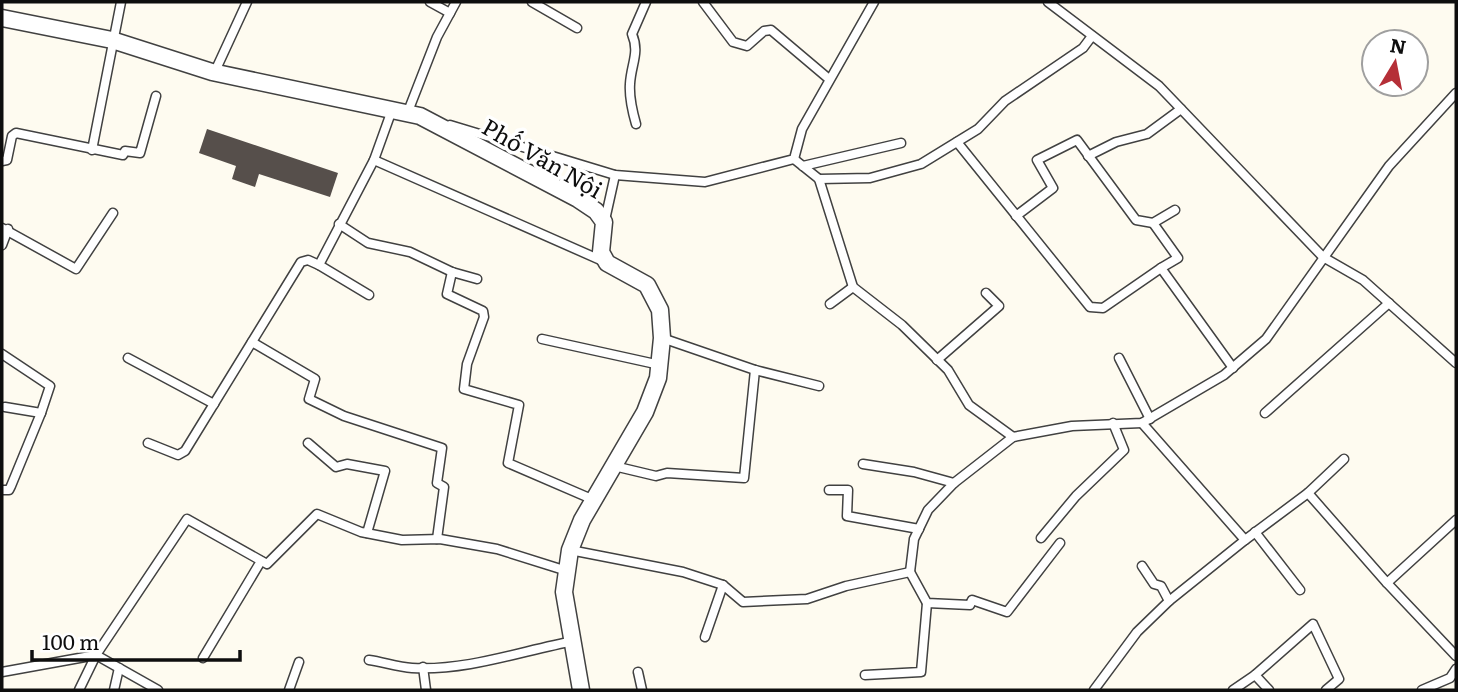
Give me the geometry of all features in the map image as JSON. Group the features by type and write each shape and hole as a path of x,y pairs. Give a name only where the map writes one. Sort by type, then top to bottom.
{"street":[{"name":"Phố Văn Nội","path":"2,18 112,40 158,57 212,72 406,113 578,199 596,211 604,222 601,252 607,263"},
{"path":"581,690 564,592 570,550 594,500 645,412 658,378 663,338 660,310 647,285 607,263"}],"lane":[{"path":"92,150 121,2"},
{"path":"217,67 247,2"},
{"path":"430,2 450,13"},
{"path":"319,265 374,160 406,113 456,2"},
{"path":"531,2 577,28"},
{"path":"636,124 629,103 630,82 638,48 632,34 646,2"},
{"path":"703,2 733,42 747,46 764,31 771,30 829,79"},
{"path":"794,159 802,129 874,2"},
{"path":"1048,2 1159,86 1323,257 1363,280 1456,363"},
{"path":"820,179 870,178 921,164 978,129 1005,101 1083,48 1092,36"},
{"path":"865,675 921,672 927,603 910,572 914,539 928,510 954,483 1013,437 1072,426 1146,421 1233,368 1266,338 1389,166 1456,93"},
{"path":"2,161 7,160 16,133 123,155 125,151 140,153 156,96"},
{"path":"1088,156 1116,142 1147,134 1181,109"},
{"path":"406,113 615,175 705,182 794,159"},
{"path":"1016,216 1053,188 1037,160 1077,140 1136,220 1153,223 1175,210"},
{"path":"957,142 1090,307 1103,308 1178,258 1153,223"},
{"path":"803,166 901,143"},
{"path":"794,159 820,179 853,287 902,325 948,370 969,405 1013,437"},
{"path":"374,160 607,263"},
{"path":"604,222 615,175"},
{"path":"2,245 5,229 76,269 113,213"},
{"path":"339,224 368,243 410,251 452,272 477,279"},
{"path":"148,443 181,455 301,261 308,260 319,265 369,295"},
{"path":"1161,268 1233,368"},
{"path":"452,272 447,294 483,311 484,317 467,364 464,389 520,405 508,463 594,500"},
{"path":"830,304 853,287"},
{"path":"937,360 999,306 986,293"},
{"path":"1265,413 1389,303"},
{"path":"663,338 755,370 819,386"},
{"path":"542,339 660,365"},
{"path":"252,342 315,379 309,398 344,416 442,448 437,483 444,487 437,539"},
{"path":"2,354 50,386 11,486 9,490 2,489"},
{"path":"128,358 214,404"},
{"path":"1119,358 1146,421 1245,540"},
{"path":"614,466 656,476 667,473 744,478 755,370"},
{"path":"5,407 41,413"},
{"path":"1041,538 1076,496 1124,450 1113,423"},
{"path":"307,443 336,467 347,464 385,471 367,533"},
{"path":"1094,690 1137,632 1169,601 1308,493 1344,460"},
{"path":"863,464 914,472 954,483"},
{"path":"829,490 848,490 847,516 919,529"},
{"path":"1308,493 1456,656"},
{"path":"79,690 96,655 187,519 267,564 317,514 367,533 402,540 437,539 497,549 567,571"},
{"path":"1387,583 1456,520"},
{"path":"1255,532 1300,590"},
{"path":"927,603 970,605 972,600 1007,612 1060,542"},
{"path":"570,550 683,572 723,584 743,602 807,599 846,586 910,572"},
{"path":"203,659 261,561"},
{"path":"1142,566 1154,584 1161,586 1169,601"},
{"path":"705,637 723,584"},
{"path":"1233,690 1255,675 1313,624 1339,679 1326,690"},
{"path":"369,660 423,667 515,657 532,649 574,641"},
{"path":"2,672 96,655 158,690"},
{"path":"289,690 299,662"},
{"path":"423,667 426,690"},
{"path":"114,690 119,668"},
{"path":"1422,690 1450,678 1456,669"},
{"path":"638,672 642,690"},
{"path":"1255,675 1269,690"}],"building":[{"path":"207,129 338,173 330,197 259,174 255,187 232,179 236,166 199,153"}]}
